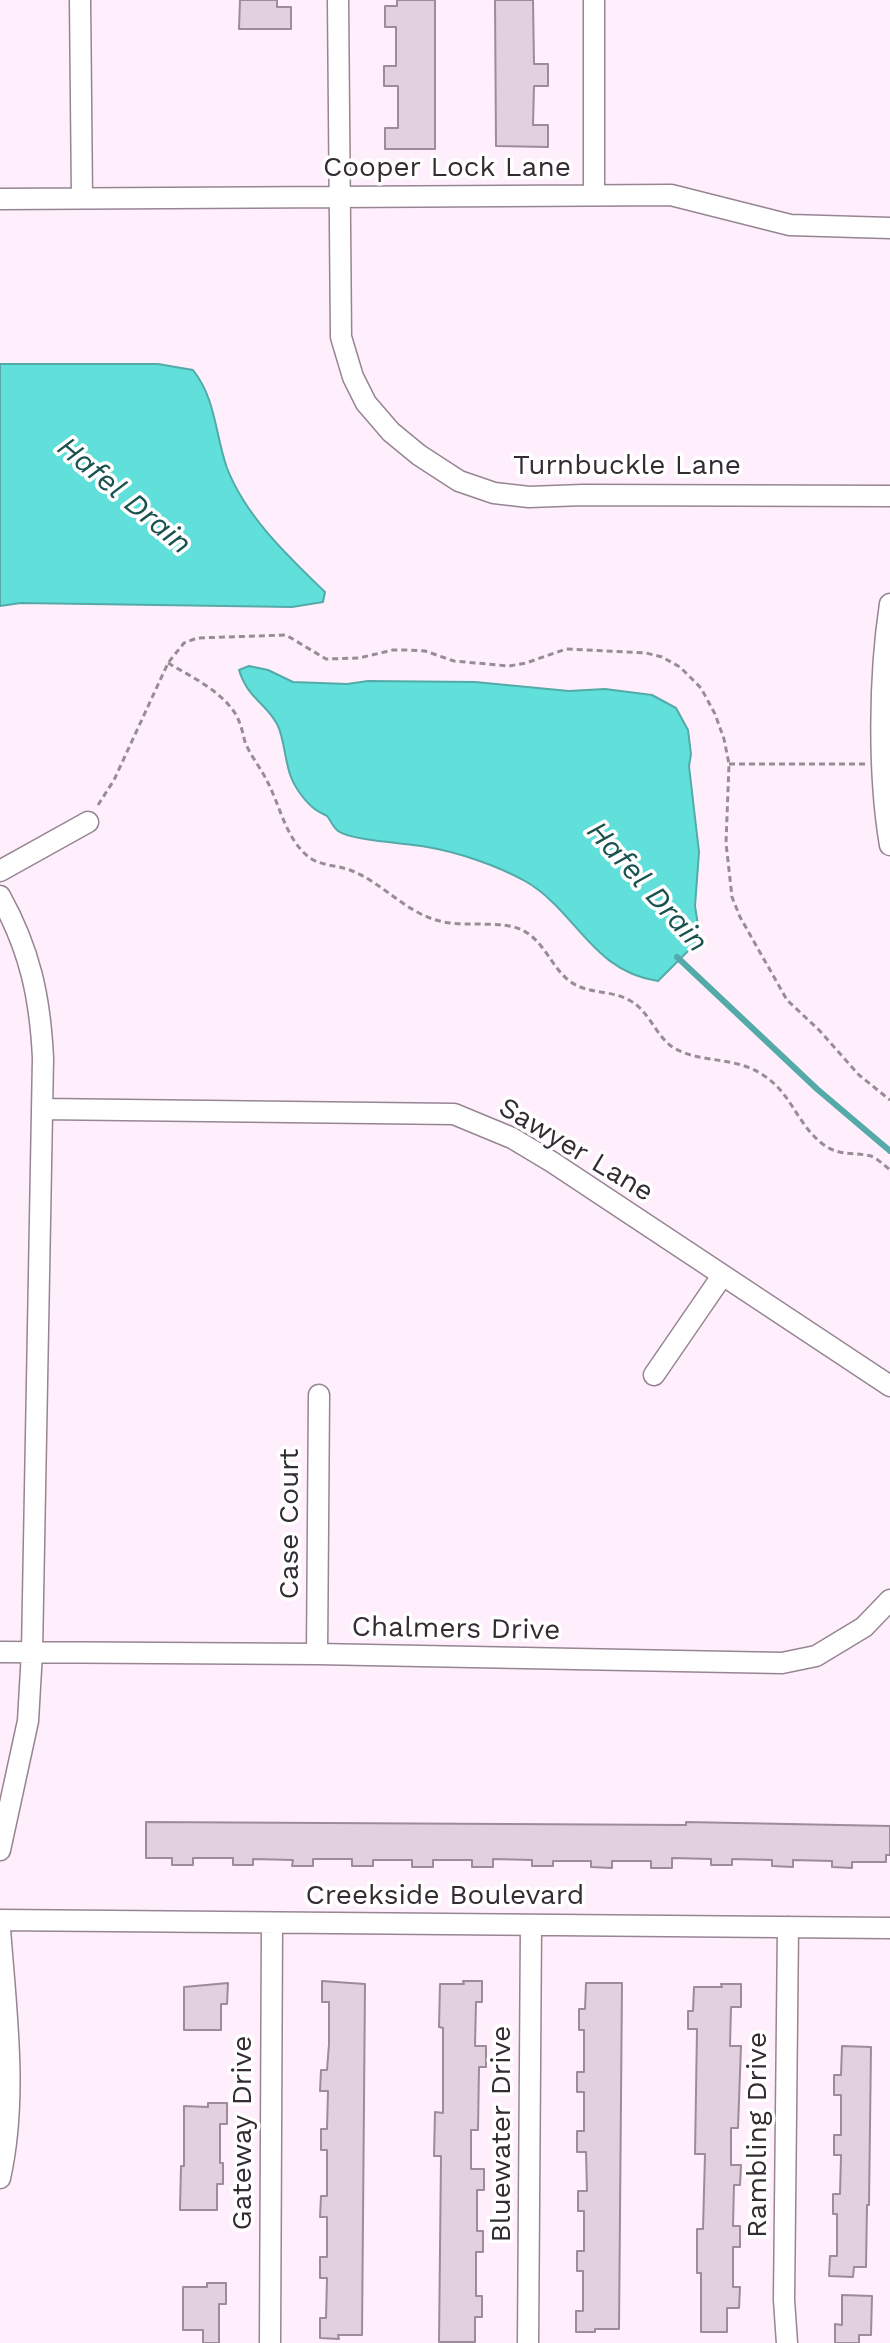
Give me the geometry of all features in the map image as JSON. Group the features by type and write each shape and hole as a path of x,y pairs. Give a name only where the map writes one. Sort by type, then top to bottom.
{"street":[{"path":"80,0 82,198"},
{"name":"Turnbuckle Lane","path":"338,0 341,337 353,377 366,403 391,432 459,481 494,493 529,497 890,496"},
{"path":"594,0 594,195"},
{"name":"Cooper Lock Lane","path":"0,199 671,195 790,225 890,228"},
{"path":"890,604 884,678 884,808 890,845"},
{"path":"0,871 88,822"},
{"path":"0,896 14,921 36,985 43,1058 32,1652 28,1721 0,1850"},
{"name":"Sawyer Lane","path":"42,1109 454,1114 512,1138 890,1386"},
{"path":"654,1375 722,1276"},
{"name":"Case Court","path":"317,1654 319,1395"},
{"name":"Chalmers Drive","path":"0,1652 317,1654 782,1663 816,1656 864,1627 890,1600"},
{"name":"Creekside Boulevard","path":"0,1920 890,1928"},
{"name":"Gateway Drive","path":"270,2343 272,1923"},
{"name":"Bluewater Drive","path":"528,2343 531,1925"},
{"name":"Rambling Drive","path":"787,2343 784,2300 788,1927"},
{"path":"0,1929 5,2063 4,2157 0,2178"}],"path":[{"path":"88,822 114,780 168,663 184,643 197,638 271,633 286,635 326,659 359,658 393,650 425,651 454,661 509,666 566,649 646,653 662,657 680,667 701,688 724,739 729,764 726,843 732,897 740,917 787,1000 859,1075 890,1100"},
{"path":"168,663 213,691 231,707 291,837 310,858 364,876 417,913 431,919 447,923 512,926 524,930 536,940 566,979 579,987 633,1001 647,1013 670,1045 681,1051 732,1062 773,1080 817,1139 827,1147 838,1153 872,1156 890,1170"},
{"path":"729,764 885,758"}],"water":[{"path":"0,364 158,364 193,370 211,405 223,455 235,486 269,535 325,592 323,602 292,607 21,603 0,606"},
{"path":"249,666 268,670 293,682 475,682 569,691 605,689 652,695 676,708 688,730 699,852 695,906 698,925 694,945 658,981 635,975 600,953 543,894 514,875 452,852 355,837 338,831 327,816 308,803 295,786 277,724 252,694 239,670"}],"building":[{"path":"240,0 277,0 277,7 291,7 291,29 239,29"},
{"path":"397,0 435,0 435,149 385,149 385,128 398,128 398,86 384,86 384,66 396,66 396,27 385,27 385,6 397,6"},
{"path":"495,0 533,0 534,64 548,64 548,86 534,86 533,125 548,125 548,147 496,146"},
{"path":"146,1822 686,1825 686,1822 890,1826 890,1855 886,1855 886,1862 852,1862 852,1868 832,1867 832,1861 793,1860 793,1867 772,1866 772,1860 732,1859 732,1865 711,1865 711,1859 672,1858 672,1868 651,1868 651,1861 612,1861 612,1868 591,1867 591,1861 553,1861 553,1866 532,1866 532,1860 493,1859 493,1867 472,1867 472,1860 433,1860 433,1867 412,1867 412,1860 373,1860 373,1866 352,1866 352,1859 313,1859 313,1866 292,1866 293,1860 253,1859 253,1865 233,1865 233,1858 193,1858 193,1865 172,1865 172,1858 146,1858"},
{"path":"322,1981 365,1984 362,2335 338,2335 339,2339 320,2338 320,2318 326,2318 327,2278 320,2278 320,2257 327,2257 327,2217 320,2217 321,2196 327,2196 327,2150 321,2150 321,2129 327,2129 328,2091 320,2091 321,2070 327,2070 329,2044 329,2002 322,2002"},
{"path":"463,1981 482,1981 482,2002 476,2002 475,2046 486,2046 486,2067 479,2067 478,2130 471,2130 471,2169 484,2169 484,2190 477,2190 477,2231 483,2231 483,2252 476,2252 476,2296 482,2296 482,2317 475,2317 475,2342 439,2342 441,2156 434,2156 435,2112 443,2113 440,1984 464,1984"},
{"path":"228,1983 227,2004 221,2004 221,2030 184,2030 184,1987"},
{"path":"586,1983 622,1983 619,2329 576,2332 576,2311 583,2311 583,2271 577,2271 577,2251 584,2251 584,2211 578,2211 578,2191 587,2191 586,2152 577,2152 577,2131 584,2131 584,2092 577,2092 577,2072 584,2072 584,2030 579,2030 579,2009 585,2009"},
{"path":"721,1984 741,1984 741,2007 731,2007 730,2046 741,2046 738,2128 731,2128 731,2165 741,2165 740,2185 734,2185 733,2226 740,2226 740,2247 733,2247 733,2287 740,2287 739,2308 727,2308 727,2332 701,2332 697,2229 703,2229 705,2154 695,2154 697,2029 688,2029 688,2011 693,2011 694,1987 722,1987"},
{"path":"842,2046 871,2047 866,2267 854,2267 853,2277 829,2276 830,2256 837,2256 837,2214 833,2214 833,2194 840,2194 841,2155 834,2155 834,2135 841,2135 841,2095 834,2095 834,2075 841,2075"},
{"path":"208,2103 227,2103 227,2124 220,2124 223,2184 217,2184 217,2210 180,2210 184,2106 208,2107"},
{"path":"207,2283 226,2283 226,2304 219,2304 219,2343 203,2343 203,2330 183,2330 183,2287 207,2287"},
{"path":"842,2295 872,2296 871,2335 859,2335 859,2343 835,2343 835,2324 842,2325"}],"waterway":[{"name":"Hafel Drain","path":"677,957 817,1089 890,1151"}]}
